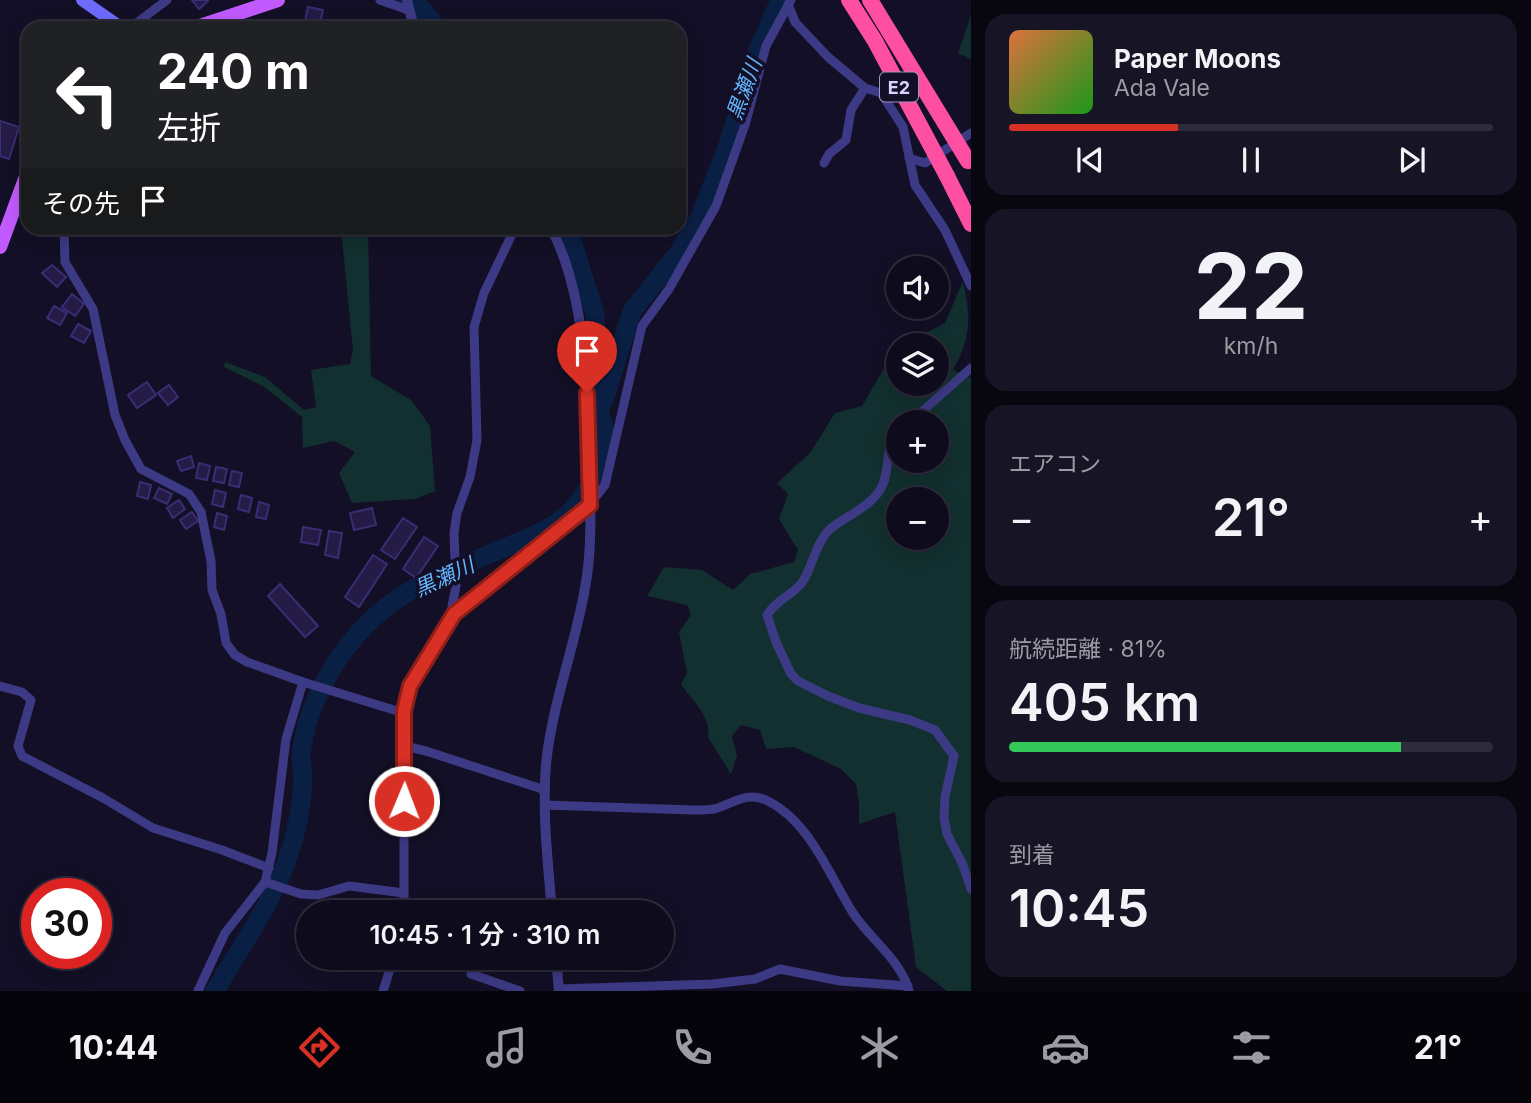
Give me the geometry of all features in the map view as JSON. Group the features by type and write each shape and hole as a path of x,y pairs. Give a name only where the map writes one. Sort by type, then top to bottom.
{"highway":[{"name":"E2","path":"849,0 874,41 971,224"},
{"name":"E2","path":"870,0 970,163"}],"main road":[{"path":"82,0 112,21"},
{"path":"215,21 278,0"},
{"path":"0,247 21,190"}],"street":[{"path":"139,21 167,0"},
{"path":"380,0 407,5"},
{"path":"789,2 795,22 828,57 865,89 881,93 903,127 915,185 945,230 971,286"},
{"path":"404,900 404,711 410,686 454,614 590,504 605,485 642,326 669,289 716,206 745,125 766,46 789,2"},
{"path":"824,163 829,154 846,140 851,110 865,89"},
{"path":"909,158 925,163 971,133"},
{"path":"64,235 65,262 93,309 115,415 125,440 141,469 189,494 201,512 212,561 212,590 221,614 226,643 235,655 247,662 305,683 404,711"},
{"path":"454,614 454,533 477,440 474,327 484,293 512,235"},
{"path":"551,900 545,805 546,764 555,713 586,585 590,504 587,393 577,305 562,250 554,235"},
{"path":"924,410 971,368"},
{"path":"886,468 883,485 874,497 828,531 815,551 800,585 775,604 768,615 776,642 791,674 798,681 859,708 911,720 935,730 947,745 954,756 945,797 944,818 947,834 962,863 971,890"},
{"path":"198,991 225,933 265,882 272,853 286,739 305,683"},
{"path":"0,686 22,692 31,700 18,746 22,756 103,798 153,828 268,868"},
{"path":"405,746 545,790"},
{"path":"545,805 693,810 715,809 751,797 765,800 807,836 854,914 898,967 909,989"},
{"path":"265,882 286,890 318,895 349,886 404,893"},
{"path":"557,970 559,990 713,984 755,979 780,969 841,981 909,989"},
{"path":"383,991 390,970"},
{"path":"471,974 520,991"}],"green space":[{"path":"971,15 971,59 958,53"},
{"path":"342,235 368,235 371,376 411,400 430,426 435,491 415,499 352,503 339,473 355,452 334,441 303,448 302,417 263,386 224,367 225,362 265,377 304,410 316,407 311,370 350,364 353,350"},
{"path":"963,281 968,327 953,370 971,378 971,991 947,991 916,967 895,812 859,824 856,784 841,769 794,747 766,749 760,730 741,725 732,736 737,756 731,774 708,737 704,715 681,684 687,673 679,632 691,615 687,605 647,596 664,567 702,570 733,590 750,574 794,562 798,550 779,519 788,494 777,483 810,453 835,413 862,406 886,365 886,396 949,396 949,333 925,333 949,319"}],"building":[{"path":"192,0 207,0 208,1 199,9"},
{"path":"308,7 323,10 320,21 305,20"},
{"path":"0,121 19,127 9,159 0,156"},
{"path":"52,265 66,277 57,287 42,273"},
{"path":"72,294 84,304 75,316 62,307"},
{"path":"54,306 67,313 60,325 47,318"},
{"path":"78,324 91,331 84,343 71,336"},
{"path":"147,382 156,395 137,408 128,395"},
{"path":"169,385 178,397 168,405 158,393"},
{"path":"191,456 194,467 181,471 177,461"},
{"path":"199,463 210,466 207,480 196,478"},
{"path":"216,467 227,469 224,483 213,481"},
{"path":"232,471 242,473 239,487 229,485"},
{"path":"140,482 151,485 148,499 137,496"},
{"path":"159,488 172,494 167,504 154,498"},
{"path":"215,490 226,493 223,507 212,504"},
{"path":"241,495 252,498 249,512 238,509"},
{"path":"179,500 185,509 173,518 167,508"},
{"path":"259,502 269,505 266,519 256,517"},
{"path":"372,508 376,525 354,530 350,513"},
{"path":"192,512 198,521 186,529 180,520"},
{"path":"217,513 227,516 224,530 214,527"},
{"path":"403,518 417,527 395,559 381,550"},
{"path":"303,527 321,530 318,545 301,542"},
{"path":"329,531 342,533 338,558 325,555"},
{"path":"424,537 438,546 416,578 403,569"},
{"path":"373,555 387,564 359,607 345,597"},
{"path":"280,584 318,626 305,637 268,596"}],"waterway":[{"path":"400,0 422,9 432,21"},
{"name":"黒瀬川","path":"604,400 632,311 679,252 700,216 726,151 757,53 780,0"},
{"name":"黒瀬川","path":"215,991 266,905 283,870 300,813 303,783 301,757 309,717 338,659 365,626 409,591 535,535 558,522 580,500 595,475 605,439 600,416 595,314 570,235"}],"route":[{"path":"404,801 404,711 410,686 446,625 454,614 590,505 587,393"}]}
